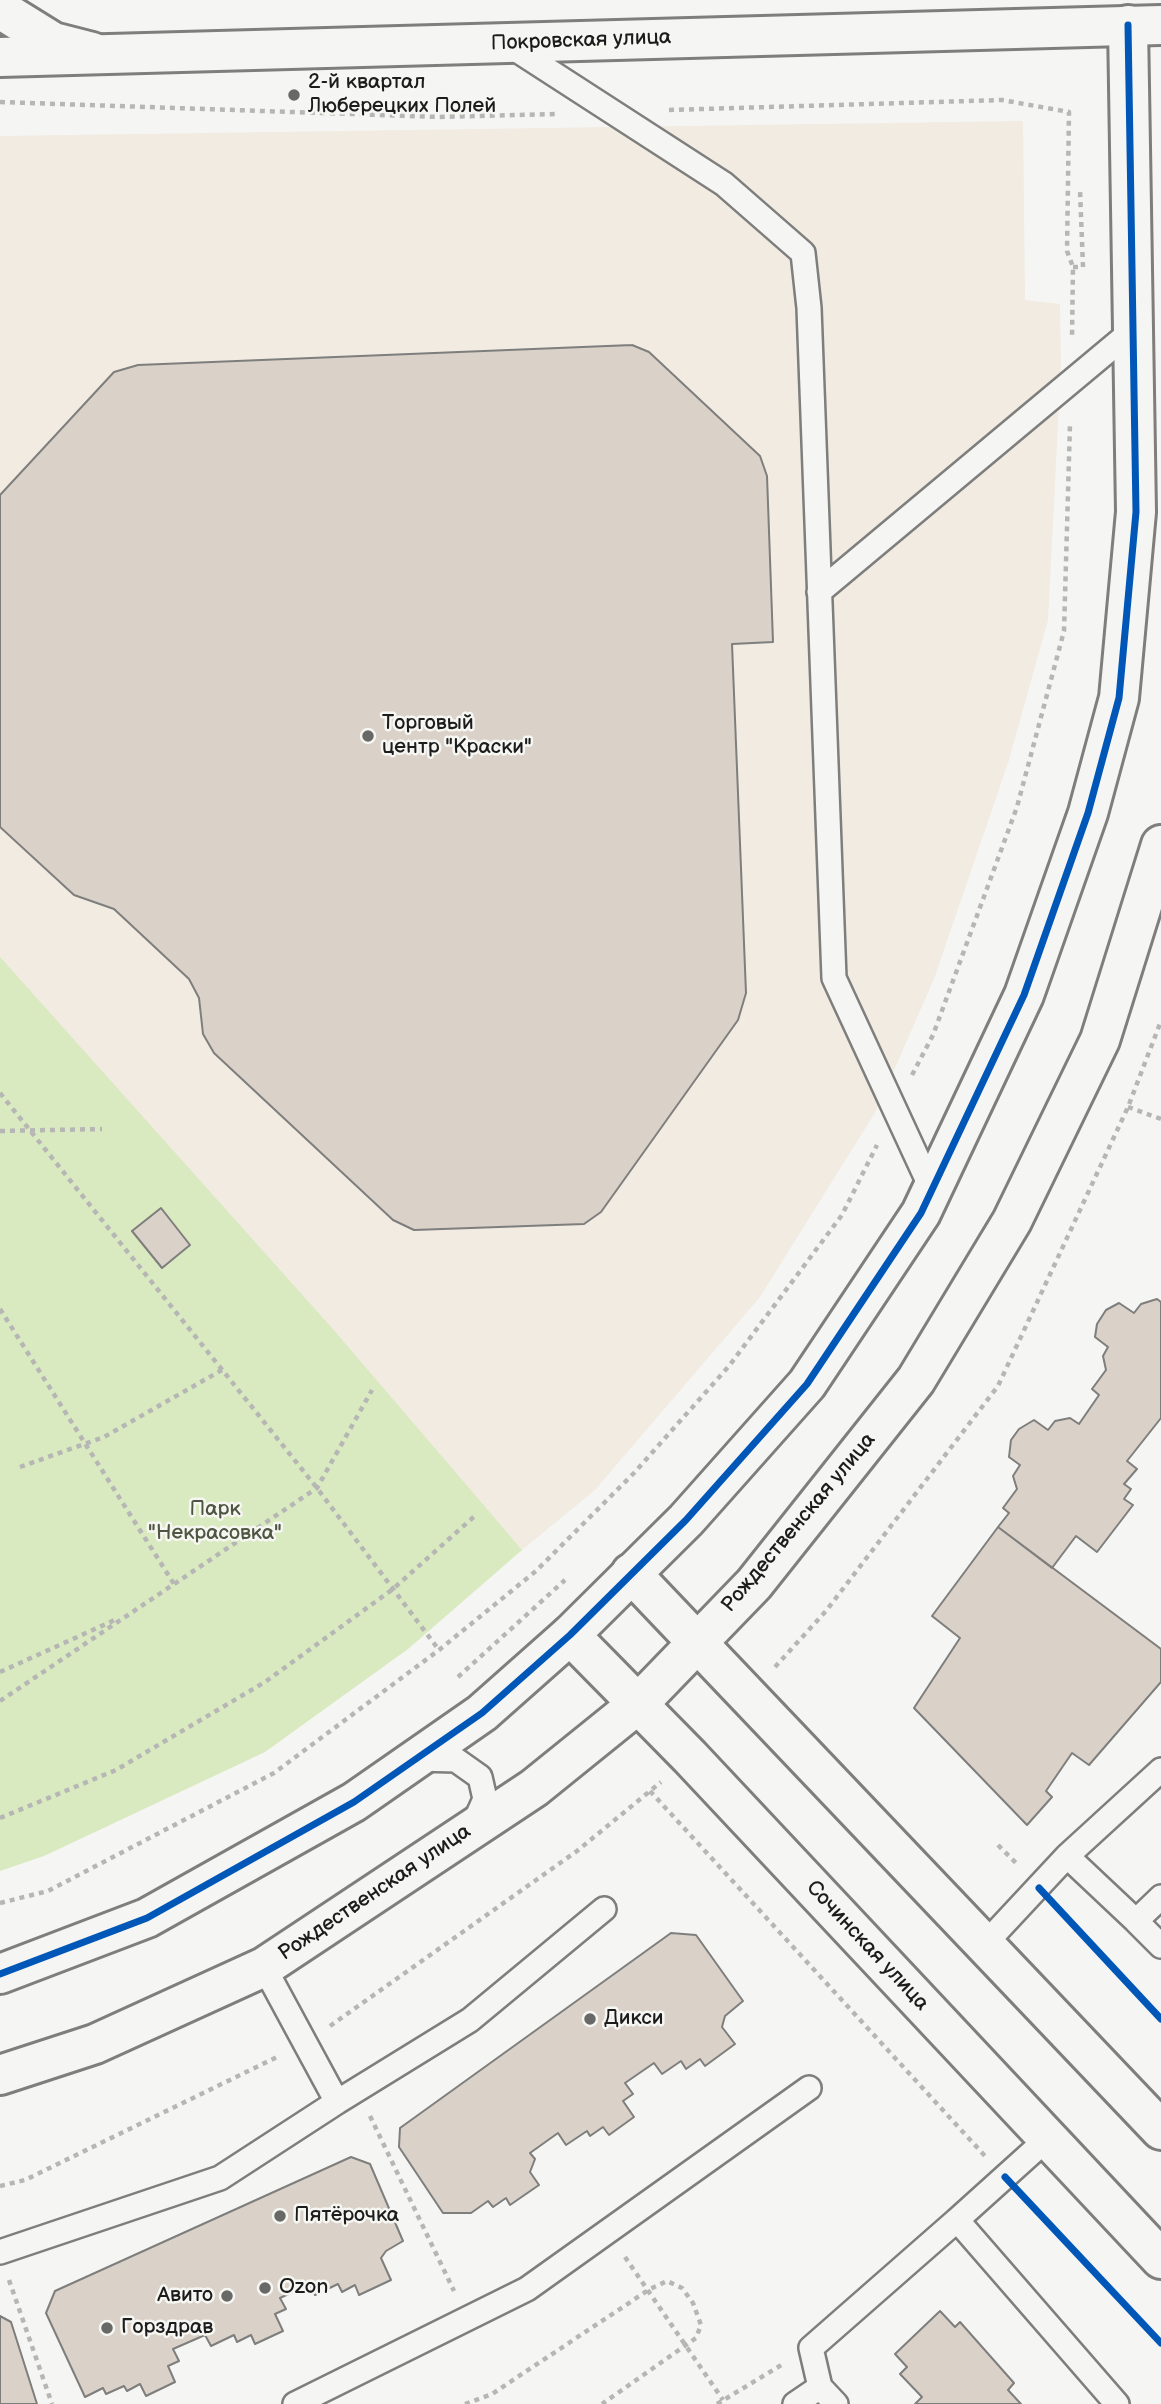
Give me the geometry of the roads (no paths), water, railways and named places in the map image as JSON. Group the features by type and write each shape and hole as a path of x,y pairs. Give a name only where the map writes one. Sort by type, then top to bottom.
{"street":[{"path":"0,9 53,42 106,55"},
{"path":"0,1974 147,1918 354,1802 482,1713 570,1635 685,1520 807,1384 921,1213 1024,995 1088,813 1119,698 1136,512 1130,213 1145,25"},
{"name":"Покровская улица","path":"0,57 1145,25"},
{"path":"1130,213 1142,178 1161,159"},
{"name":"Рождественская улица","path":"0,2075 95,2045 264,1966 534,1788 638,1704 754,1584 916,1380 1012,1221 1100,1040 1161,845"},
{"path":"631,1573 1161,2130"},
{"name":"Сочинская улица","path":"570,1635 1161,2259"}],"lane":[{"path":"506,43 724,184 803,253 809,308 834,978 932,1190"},
{"path":"820,592 1134,329"},
{"path":"416,1759 456,1760 480,1777 485,1799 472,1829"},
{"path":"985,1944 1067,1856 1161,1770"},
{"path":"1067,1856 1161,1946"},
{"path":"1136,1921 1161,1897"},
{"path":"0,2252 220,2178 470,2020 604,1909"},
{"path":"264,1966 337,2102"},
{"path":"295,2404 527,2289 809,2088"},
{"path":"836,2404 820,2387 811,2348 1048,2138"},
{"path":"957,2220 1117,2404"},
{"path":"795,2404 820,2387"}],"place":[{"name":"2-й квартал Люберецких Полей","path":"294,95"},
{"name":"Торговый центр \"Краски\"","path":"368,736"},
{"name":"Дикси","path":"590,2019"},
{"name":"Пятёрочка","path":"280,2216"},
{"name":"Ozon","path":"265,2288"},
{"name":"Авито","path":"227,2296"},
{"name":"Горздрав","path":"107,2328"}],"park label":[{"name":"Парк \"Некрасовка\"","path":"215,1522"}]}
